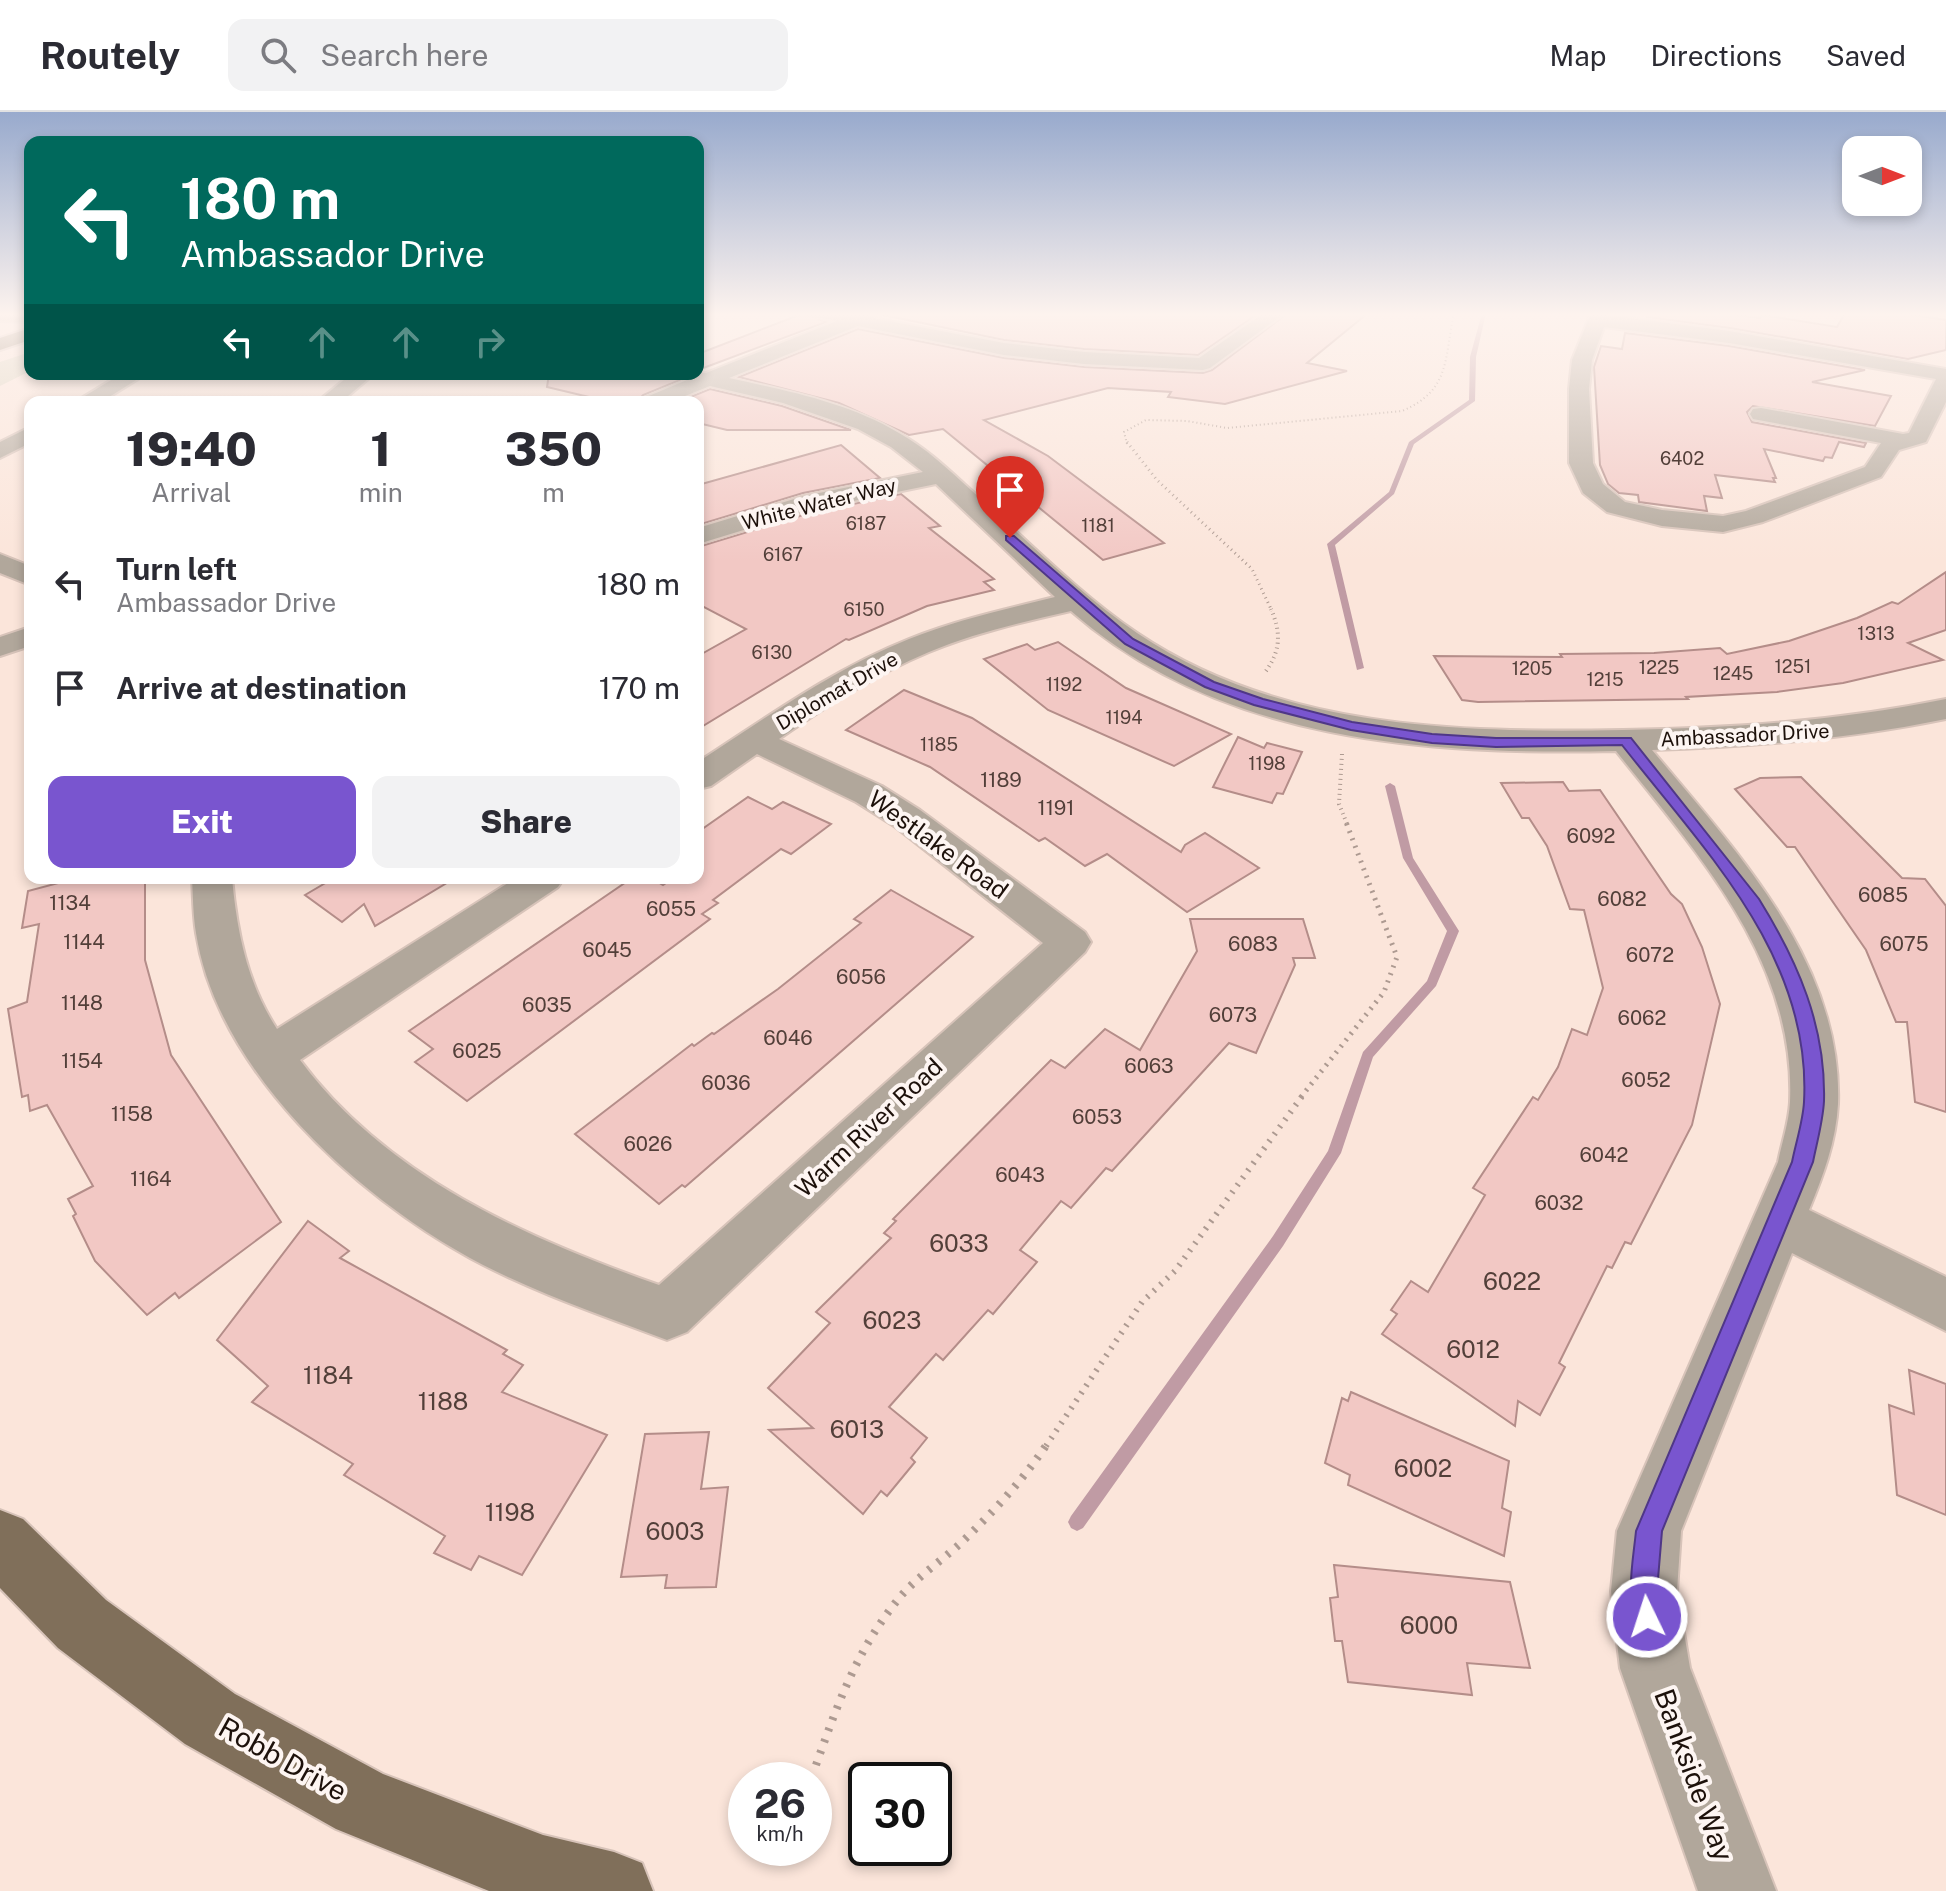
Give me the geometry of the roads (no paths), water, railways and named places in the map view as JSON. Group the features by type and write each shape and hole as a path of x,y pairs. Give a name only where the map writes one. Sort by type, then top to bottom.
{"main road":[{"name":"Robb Drive","path":"0,1542 82,1624 210,1719 362,1803 543,1874 614,1891"}],"street":[{"name":"Ambassador Drive","path":"773,396 858,421 910,449 1129,642 1210,684 1258,702 1351,726 1432,738 1496,743 1821,732 1946,709"},
{"path":"1579,396 1581,463 1592,488 1616,507 1662,518 1723,524 1754,517 1873,472 1891,445 1918,437 1937,396"},
{"path":"1761,414 1903,441"},
{"path":"0,451 24,437"},
{"name":"White Water Way","path":"704,534 804,504 941,476"},
{"path":"0,562 24,574"},
{"name":"Diplomat Drive","path":"704,774 856,676 899,654 993,620 1079,600"},
{"path":"0,647 24,638"},
{"name":"Westlake Road","path":"755,740 869,794 907,818 1070,942"},
{"name":"Bankside Way","path":"1626,741 1754,903 1782,951 1802,1002 1813,1053 1814,1104 1803,1162 1649,1531 1644,1591 1655,1668 1737,1891"},
{"path":"213,884 220,946 238,998 271,1056 535,884"},
{"name":"Warm River Road","path":"271,1056 320,1117 387,1177 466,1229 575,1281 667,1314 1070,942"},
{"path":"1778,1220 1946,1305"}],"waterway":[{"path":"1360,668 1331,544 1392,493 1411,443 1472,401 1472,396"},
{"path":"1077,1522 1278,1241 1334,1153 1367,1055 1432,983 1453,931 1408,858 1390,786"}]}
